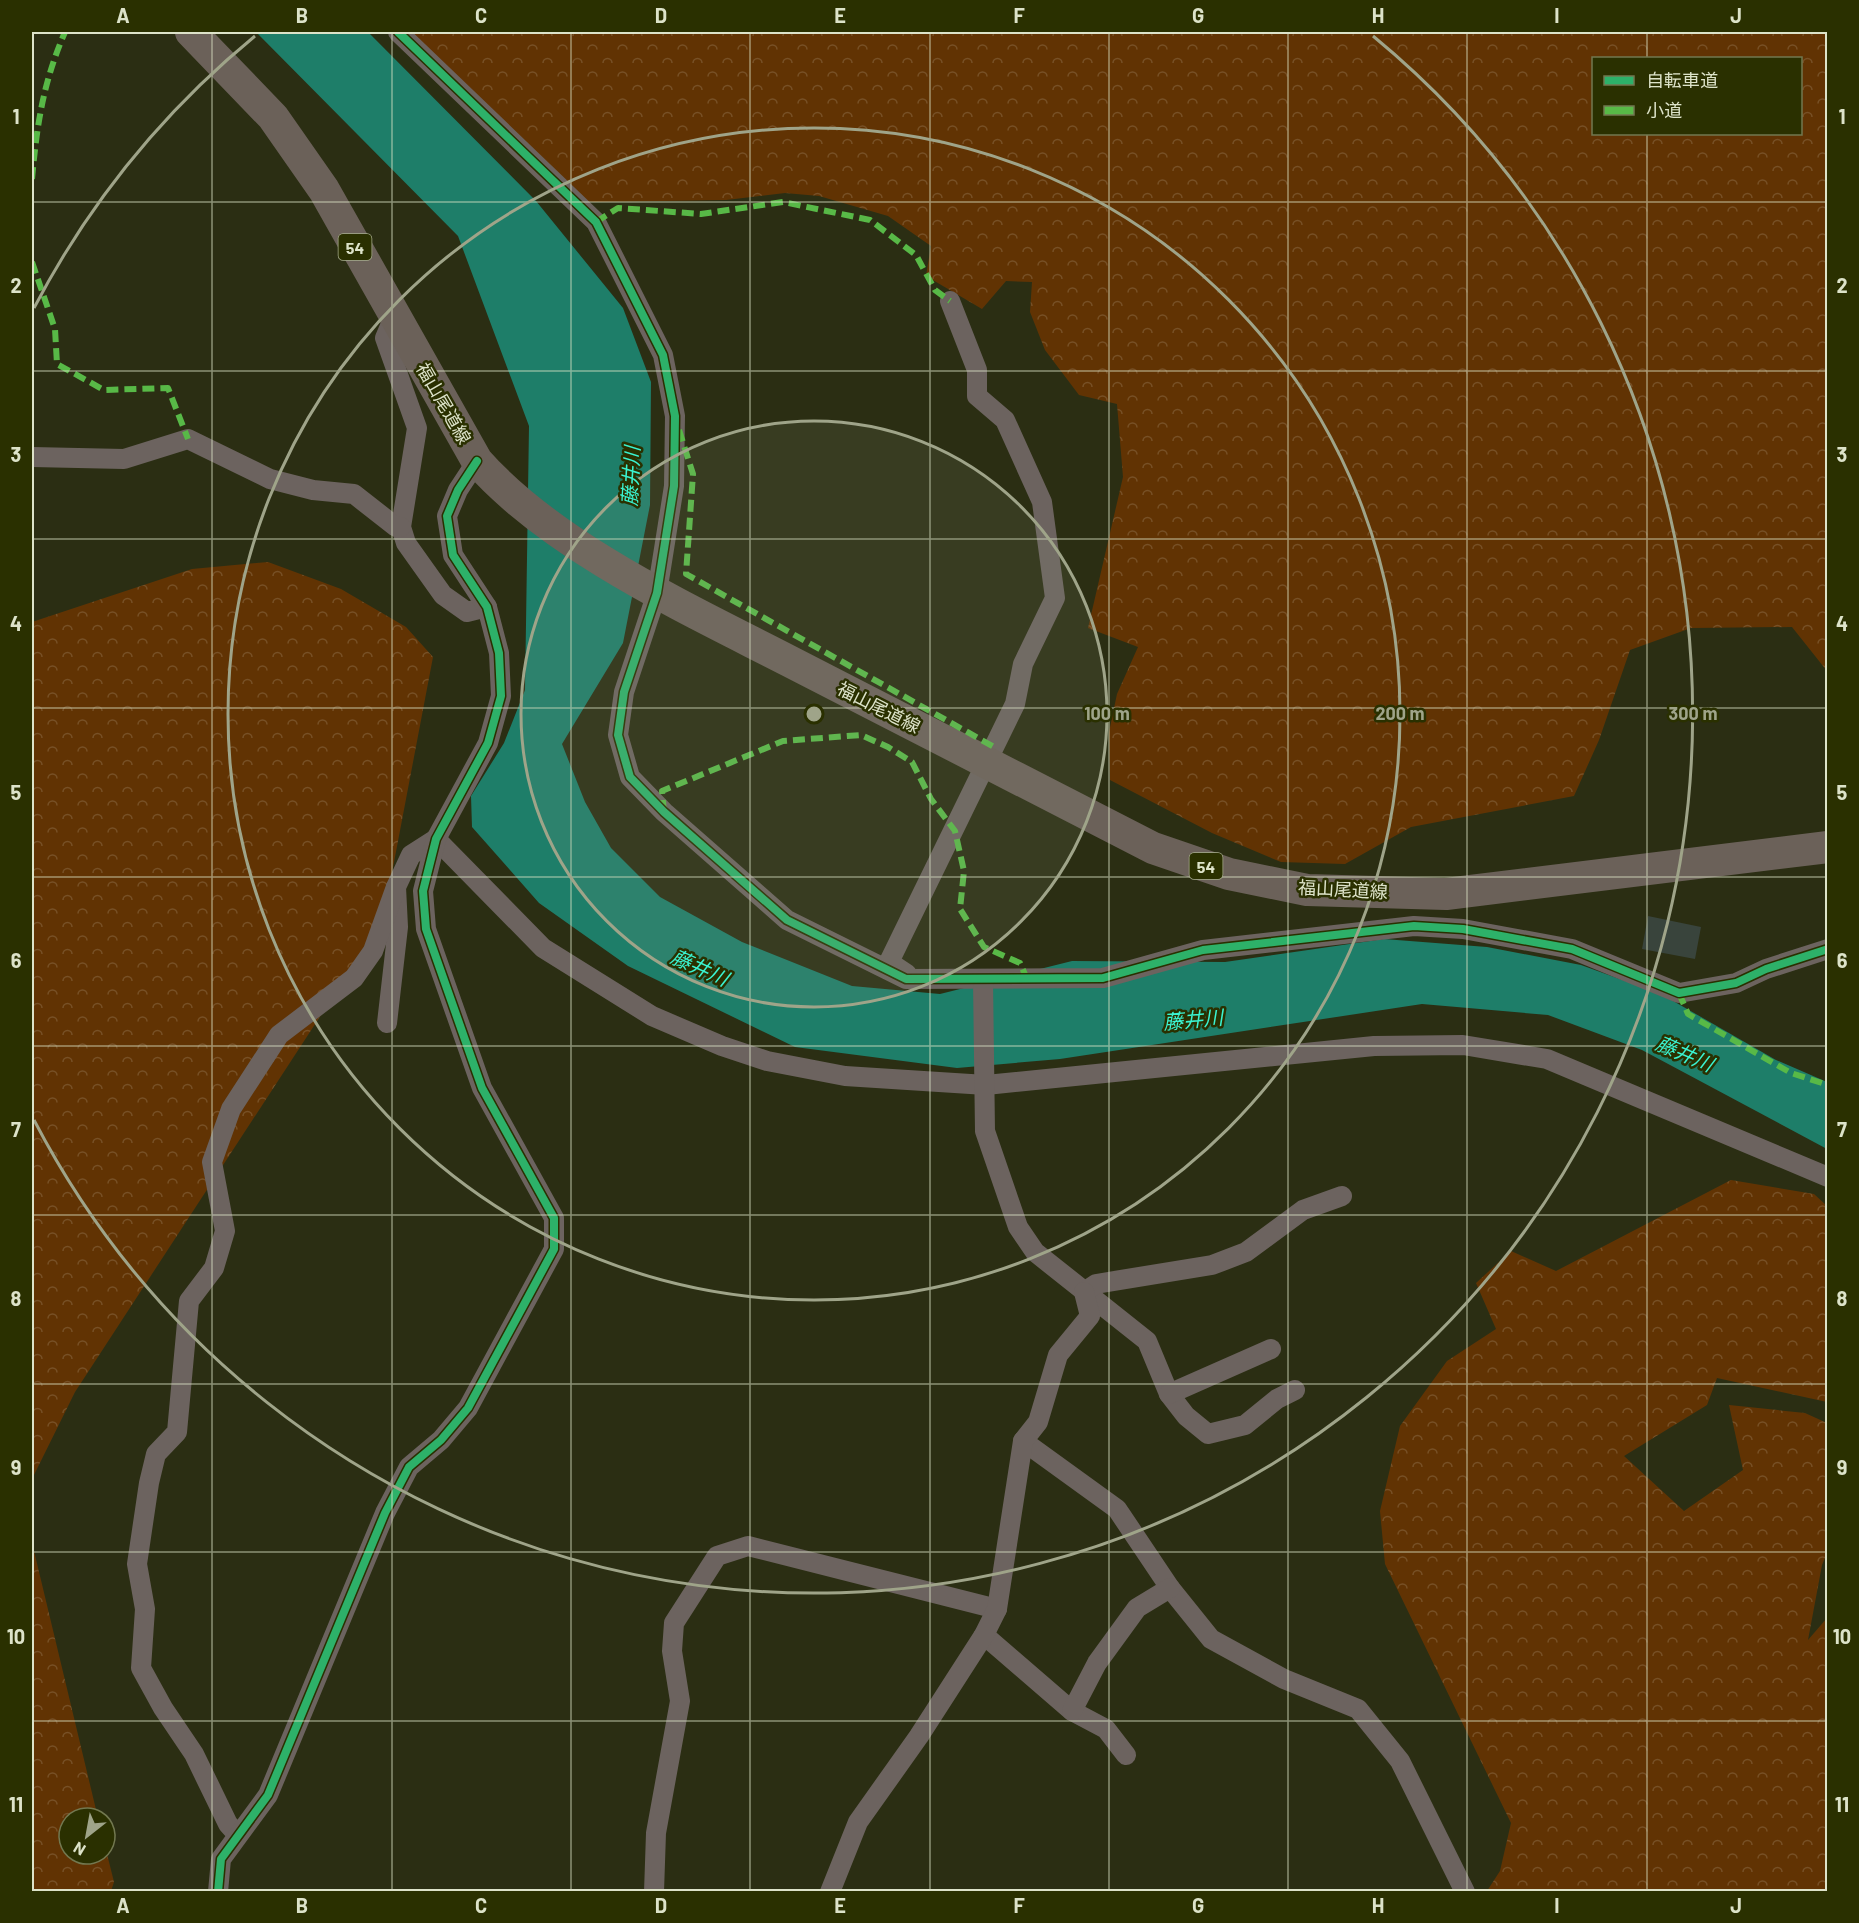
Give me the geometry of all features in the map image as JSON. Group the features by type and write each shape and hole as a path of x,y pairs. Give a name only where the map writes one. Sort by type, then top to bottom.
{"main road":[{"name":"福山尾道線","path":"191,32 273,117 324,190 393,317 485,471 558,531 651,589 1153,848 1229,874 1307,890 1446,894 1827,847"}],"street":[{"path":"398,32 596,222 663,355 675,416 674,486 651,589 624,692 618,735 630,777 664,812 788,920 906,980 1103,978 1203,950 1414,926 1463,929 1572,949 1678,993 1737,983 1766,969 1827,949"},
{"path":"906,980 907,973 889,962 1015,704 1023,664 1055,598 1042,502 1005,420 977,396 977,370 950,301"},
{"path":"393,317 385,338 417,428 401,527 406,543 443,595 467,612 487,607"},
{"path":"32,457 124,459 188,439 270,479 313,490 354,494 396,527 401,527"},
{"path":"218,1892 221,1859 237,1834 268,1795 385,1513 409,1467 441,1440 468,1408 554,1249 554,1218 482,1088 426,928 423,891 436,839 489,743 501,696 499,653 487,607 453,555 447,516 458,490 485,471"},
{"path":"237,1834 228,1824 194,1754 163,1708 141,1668 145,1609 137,1564 149,1483 156,1454 177,1432 189,1301 214,1268 225,1231 212,1162 231,1109 279,1035 354,978 373,951 396,887 411,855 436,839"},
{"path":"436,839 543,948 652,1016 722,1046 767,1060 845,1076 986,1085 1374,1046 1463,1045 1547,1059 1827,1177"},
{"path":"387,1023 398,927 396,887"},
{"path":"1414,926 1446,894"},
{"path":"983,980 985,1131 1018,1227 1035,1252 1147,1341 1169,1394 1186,1416 1208,1434 1245,1425 1277,1399 1295,1390"},
{"path":"1084,1292 1096,1284 1212,1265 1246,1252 1303,1210 1342,1196"},
{"path":"831,1891 858,1822 919,1736 984,1635 997,1609 1023,1441 1038,1422 1058,1355 1090,1316 1084,1292"},
{"path":"1169,1394 1271,1349"},
{"path":"1023,1441 1117,1509 1170,1588 1211,1639 1284,1679 1358,1709 1400,1761 1465,1892"},
{"path":"654,1892 657,1833 680,1701 672,1650 674,1623 717,1556 748,1546 997,1609"},
{"path":"1072,1712 1097,1663 1137,1608 1170,1588"},
{"path":"984,1635 1072,1712 1106,1729 1126,1755"}],"green space":[{"path":"403,32 1827,32 1827,671 1792,627 1691,628 1630,650 1599,740 1574,796 1411,827 1345,864 1281,862 1212,833 1110,780 1109,732 1117,694 1138,647 1088,628 1123,477 1117,404 1079,395 1045,350 1030,312 1032,282 1006,281 982,309 926,276 931,246 888,216 819,196 785,193 726,200 595,202 572,200"},
{"path":"268,562 341,589 406,627 433,657 383,920 75,1392 32,1479 32,622 192,569"},
{"path":"1731,1180 1814,1194 1827,1206 1827,1402 1717,1378 1707,1405 1624,1456 1684,1511 1743,1470 1729,1405 1805,1413 1827,1423 1827,1553 1822,1565 1808,1640 1827,1618 1827,1891 1487,1891 1500,1871 1511,1823 1385,1564 1380,1511 1400,1426 1447,1361 1496,1329 1476,1283 1511,1251 1556,1271"},
{"path":"32,1515 34,1551 95,1806 57,1806 57,1866 110,1866 114,1882 111,1891 32,1891"}],"water":[{"name":"藤井川","path":"256,32 368,32 536,201 623,308 651,382 650,505 623,643 562,744 585,802 611,848 660,897 742,942 852,986 940,994 1072,961 1225,962 1384,939 1487,947 1581,965 1661,994 1776,1060 1827,1082 1827,1149 1642,1050 1548,1015 1422,1004 1060,1059 957,1068 795,1047 628,966 539,903 472,827 471,796 504,743 525,690 529,426 458,236"}],"building":[{"path":"1648,916 1701,927 1695,959 1642,949"}],"marked path":[{"path":"32,179 36,140 46,86 65,32"},
{"path":"596,222 618,208 701,214 783,202 870,220 916,255 935,290 950,301"},
{"path":"32,262 55,329 57,364 104,390 168,388 188,439"},
{"path":"679,430 693,474 686,574 994,747"},
{"path":"664,812 662,791 783,741 861,735 888,747 912,762 931,799 955,831 964,871 960,909 984,947 1020,963 1027,979"},
{"path":"1679,993 1688,1014 1791,1073 1828,1085"}],"cycle path":[{"path":"398,32 596,222 663,355 675,416 674,486 657,593 624,692 618,735 630,777 664,812 787,920 906,979 1103,978 1203,950 1414,926 1463,929 1572,949 1679,993 1736,983 1766,969 1828,949"},
{"path":"218,1892 221,1859 268,1795 385,1513 409,1467 441,1440 468,1408 554,1249 554,1218 482,1088 426,929 423,891 436,839 488,743 501,696 499,653 487,607 453,555 447,516 458,490 477,461"}]}
